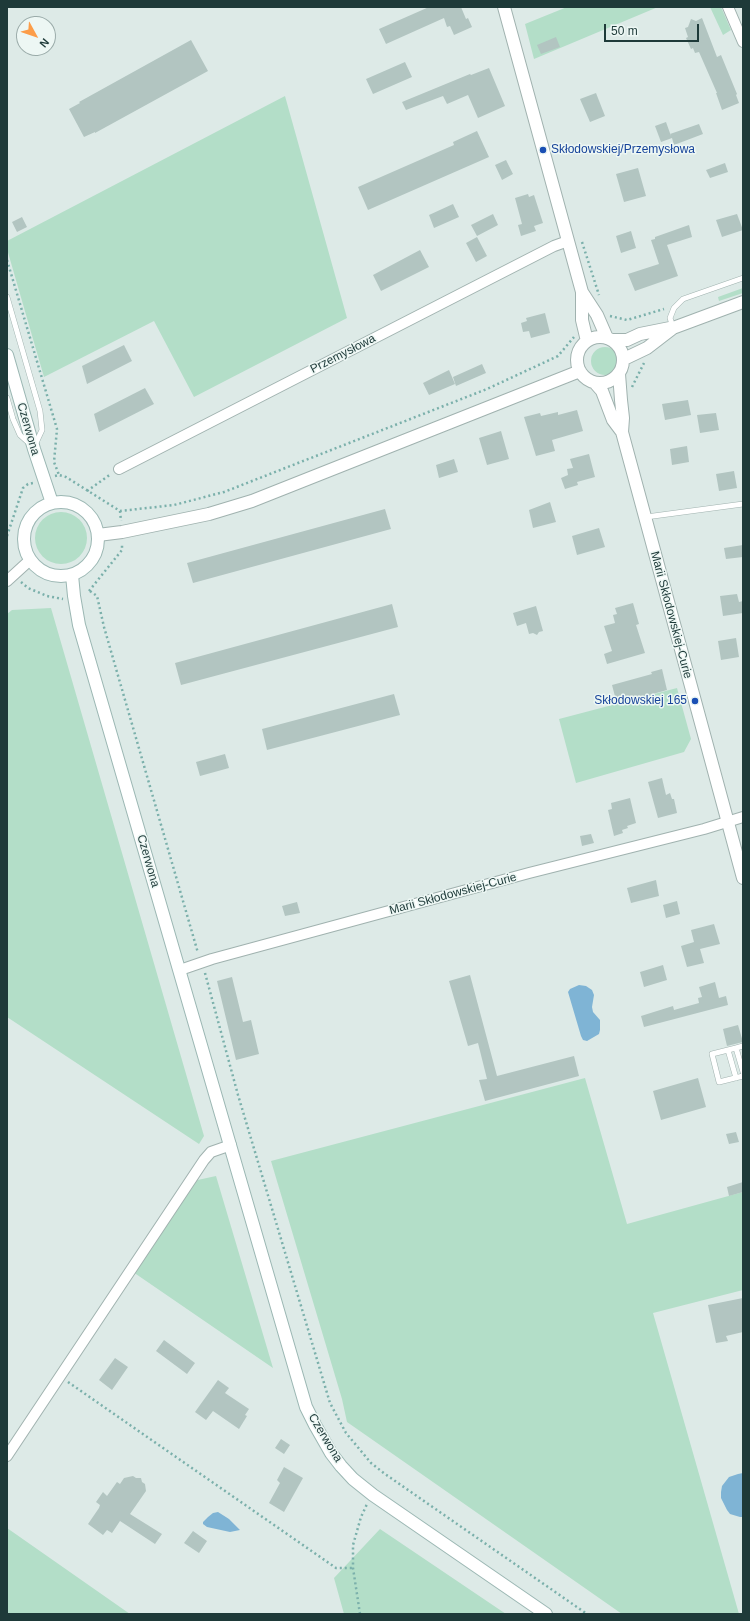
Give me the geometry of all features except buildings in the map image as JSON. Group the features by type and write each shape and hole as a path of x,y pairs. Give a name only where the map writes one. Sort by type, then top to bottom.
{"street":[{"path":"504,7 582,292 582,320 586,341"},
{"path":"728,7 743,42"},
{"name":"Przemysłowa","path":"119,469 554,246 568,241"},
{"path":"582,292 598,315 610,339 618,345 624,359 623,367 619,374 609,382 595,383 584,377 580,371 577,360 580,348 586,341 601,336 610,339 627,340 640,334 673,328 743,302"},
{"path":"624,359 647,348 673,328"},
{"name":"Czerwona","path":"7,355 34,448 52,503"},
{"path":"98,535 122,532 209,514 252,501 580,371"},
{"name":"Marii Skłodowskiej-Curie","path":"619,374 624,418 622,432"},
{"name":"Marii Skłodowskiej-Curie","path":"595,383 602,391 614,420 622,432 743,878"},
{"path":"52,503 68,503 79,507 88,514 95,524 98,535 97,547 93,558 85,567 72,575 63,576 51,575 40,570 30,560 26,550 24,537 27,525 34,514 52,503"},
{"path":"7,581 30,560"},
{"name":"Czerwona","path":"72,575 74,596 80,625 306,1407 314,1425 331,1453 353,1479 373,1495 546,1614"},
{"name":"Marii Skłodowskiej-Curie","path":"180,970 529,873 704,829 743,817"},
{"path":"7,1456 204,1160 211,1152 231,1145"}],"lane":[{"path":"673,328 670,318 674,308 683,299 743,278"},
{"path":"7,297 40,412 42,430 34,448 20,435 13,419 7,398"},
{"path":"645,518 743,504"},
{"path":"743,1046 712,1054 719,1082 743,1076"},
{"path":"736,1048 743,1072"},
{"path":"728,1050 736,1078"}],"path":[{"path":"595,284 602,301"},
{"path":"605,313 609,316 627,320 668,308 674,308"},
{"path":"59,475 66,477 120,511 174,505 224,492 487,389 558,356 563,352 576,333"},
{"path":"629,394 645,360"},
{"path":"87,491 119,469"},
{"path":"7,536 24,488 28,484"},
{"path":"122,550 90,591 97,596 104,627 201,963 205,972 238,1094 330,1403 338,1419 358,1448 371,1463 587,1614"},
{"path":"22,583 28,588 61,600"},
{"path":"59,1376 336,1568 353,1568"},
{"path":"360,1614 353,1568 352,1545 361,1517 373,1495"}],"green space":[{"path":"567,7 658,7 534,59 525,24"},
{"path":"710,7 721,7 731,30 723,35"},
{"path":"285,96 347,318 194,397 154,321 44,377 7,249 7,241"},
{"path":"743,288 743,293 719,301 718,297"},
{"path":"605,347 615,351 619,361 615,371 605,375 595,371 591,361 595,351"},
{"path":"56,512 66,512 75,516 83,524 87,533 87,543 83,552 75,560 66,564 56,564 47,560 39,552 35,543 35,533 39,524 47,516"},
{"path":"51,608 204,1136 199,1144 7,1017 7,614 12,610"},
{"path":"677,688 691,739 684,752 576,783 559,719"},
{"path":"585,1078 627,1224 743,1192 743,1290 653,1313 739,1614 622,1614 347,1422 342,1399 271,1161"},
{"path":"216,1176 273,1368 133,1272 193,1181"},
{"path":"7,1528 130,1614 7,1614"},
{"path":"380,1529 506,1614 344,1614 334,1578"}],"water":[{"path":"579,985 586,986 592,990 594,995 592,1007 593,1012 600,1020 599,1034 587,1041 583,1040 581,1036 568,992 570,989"},
{"path":"743,1473 743,1517 740,1517 730,1514 721,1498 721,1492 722,1486 729,1477"},
{"path":"218,1512 229,1519 240,1530 230,1532 207,1527 203,1524 203,1522 213,1513"}],"place":[{"name":"Skłodowskiej/Przemysłowa","path":"543,150"},
{"name":"Skłodowskiej 165","path":"695,701"}]}
